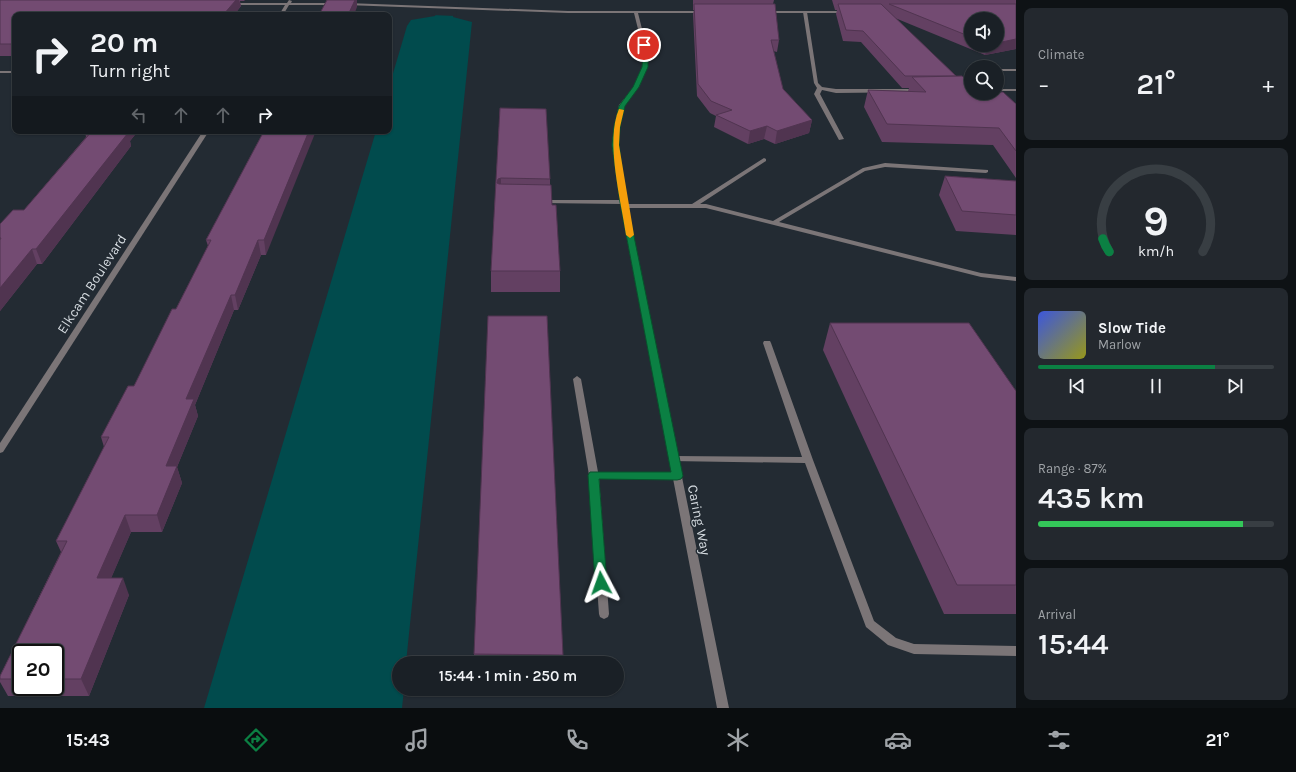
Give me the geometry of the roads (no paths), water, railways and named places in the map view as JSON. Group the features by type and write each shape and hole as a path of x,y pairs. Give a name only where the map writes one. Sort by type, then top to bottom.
{"street":[{"path":"283,12 289,2"},
{"path":"224,4 289,2 548,11 705,12"},
{"name":"Caring Way","path":"636,12 646,53 645,67 636,87 622,106 617,127 615,145 624,204 723,708"},
{"path":"759,12 853,12"},
{"path":"805,12 816,83 820,88 836,91 924,91"},
{"path":"1004,70 1016,70"},
{"path":"0,72 12,72"},
{"path":"820,88 817,94 841,139"},
{"path":"1004,90 1016,90"},
{"name":"Elkcam Boulevard","path":"0,450 204,134"},
{"path":"692,206 764,160"},
{"path":"774,223 862,170 885,165 986,171"},
{"path":"531,202 706,206 981,275 1016,280"},
{"path":"767,343 808,460 870,624 892,642 914,649 1016,651"},
{"path":"577,379 594,475 604,614"},
{"path":"674,459 808,460"},
{"path":"594,475 677,476"}]}
